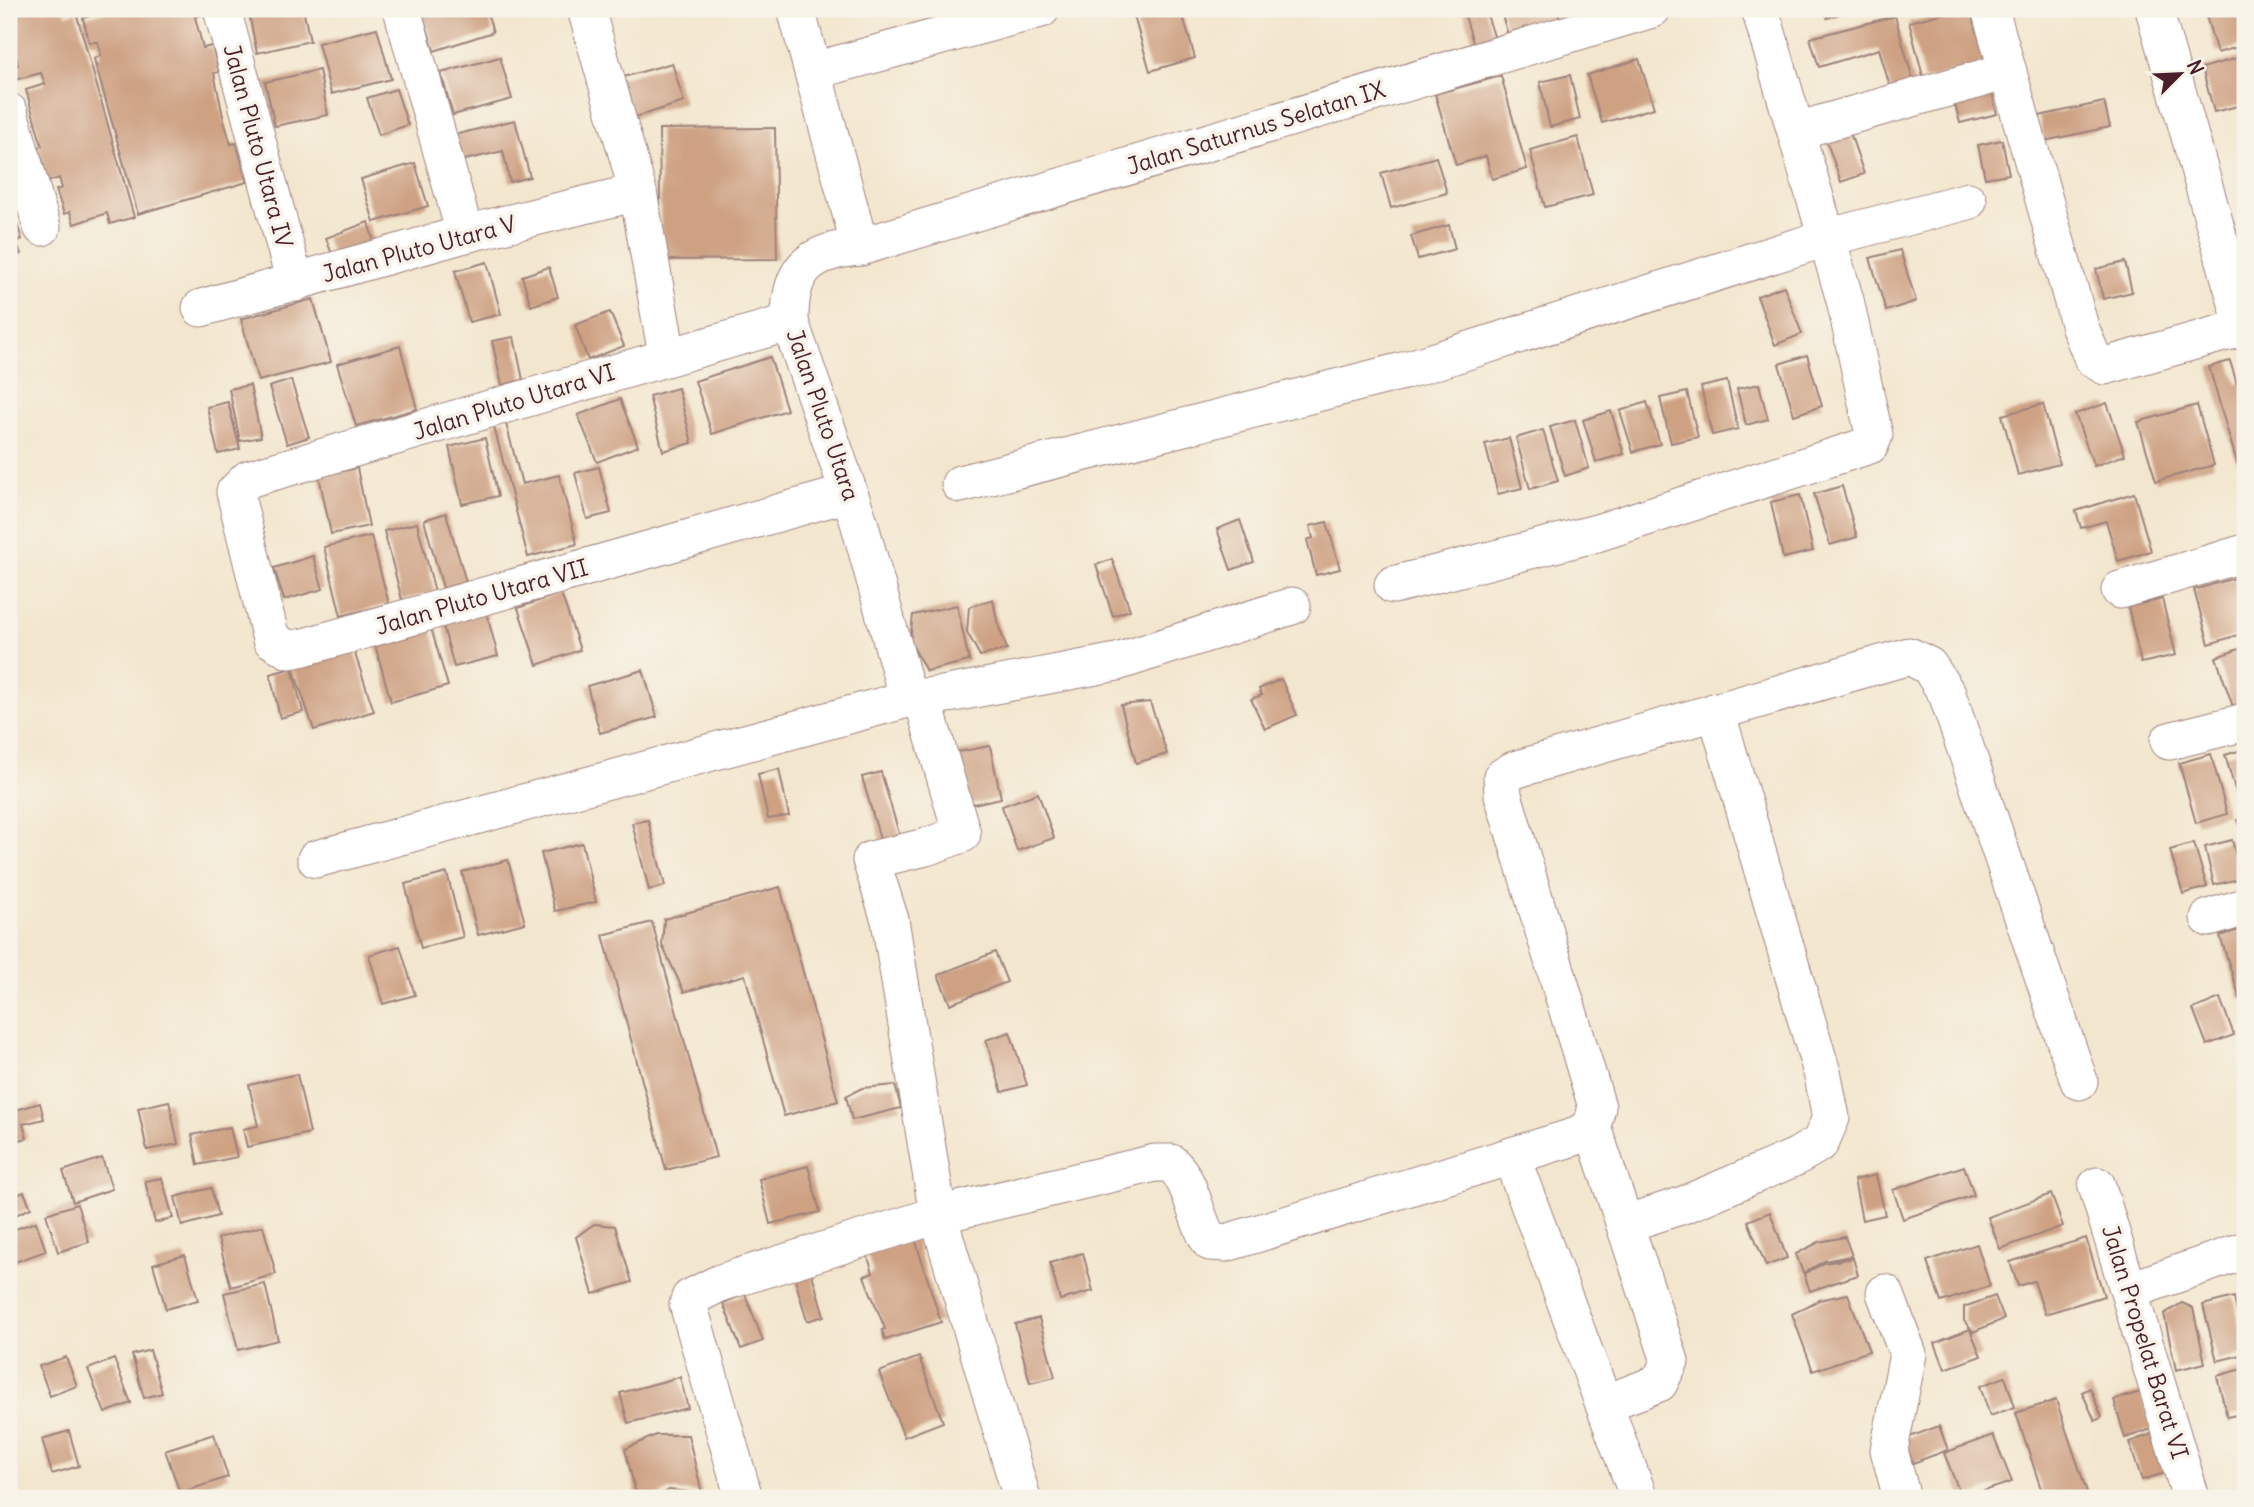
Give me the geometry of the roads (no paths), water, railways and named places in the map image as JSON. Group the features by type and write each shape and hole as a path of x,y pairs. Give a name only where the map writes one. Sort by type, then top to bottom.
{"street":[{"name":"Jalan Pluto Utara IV","path":"222,9 295,283"},
{"path":"402,9 465,234"},
{"path":"586,9 638,192 667,355"},
{"path":"796,9 860,247"},
{"path":"813,71 1041,9"},
{"name":"Jalan Saturnus Selatan IX","path":"860,247 1652,9"},
{"path":"1393,585 1597,533 1870,445 1874,435 1845,300 1760,9"},
{"path":"1990,9 2080,327 2093,359 2105,366 2244,327 2154,9"},
{"path":"1796,131 2008,71"},
{"path":"9,112 41,227"},
{"name":"Jalan Pluto Utara V","path":"201,308 465,234 638,192"},
{"path":"960,484 1403,371 1826,238 1968,201"},
{"name":"Jalan Pluto Utara","path":"860,247 839,248 802,270 794,280 790,294 790,322 962,834 926,847 871,860 890,920 938,1215"},
{"name":"Jalan Pluto Utara VI","path":"239,485 248,479 667,355 790,322"},
{"name":"Jalan Pluto Utara VII","path":"239,485 235,492 238,507 271,639 289,650 849,493"},
{"path":"2120,590 2245,553"},
{"path":"316,859 915,698 1117,662 1292,606"},
{"path":"1604,1404 1659,1383 1670,1361 1592,1126 1597,1107 1503,795 1502,777 1514,770 1909,656 1929,666 1947,694 2079,1081"},
{"path":"1625,1224 1686,1205 1796,1157 1820,1143 1831,1118 1823,1076 1716,711"},
{"path":"2169,741 2245,722"},
{"path":"2209,918 2245,907"},
{"path":"744,1498 690,1314 690,1298 720,1283 938,1215 1155,1163 1171,1163 1182,1172 1200,1226 1210,1242 1226,1242 1574,1137 1592,1126"},
{"path":"1511,1156 1639,1498"},
{"name":"Jalan Propelat Barat VI","path":"2097,1186 2131,1290 2192,1498"},
{"path":"938,1215 1022,1498"},
{"path":"2131,1290 2243,1251"},
{"path":"1885,1293 1908,1354 1889,1450 1902,1498"}]}
